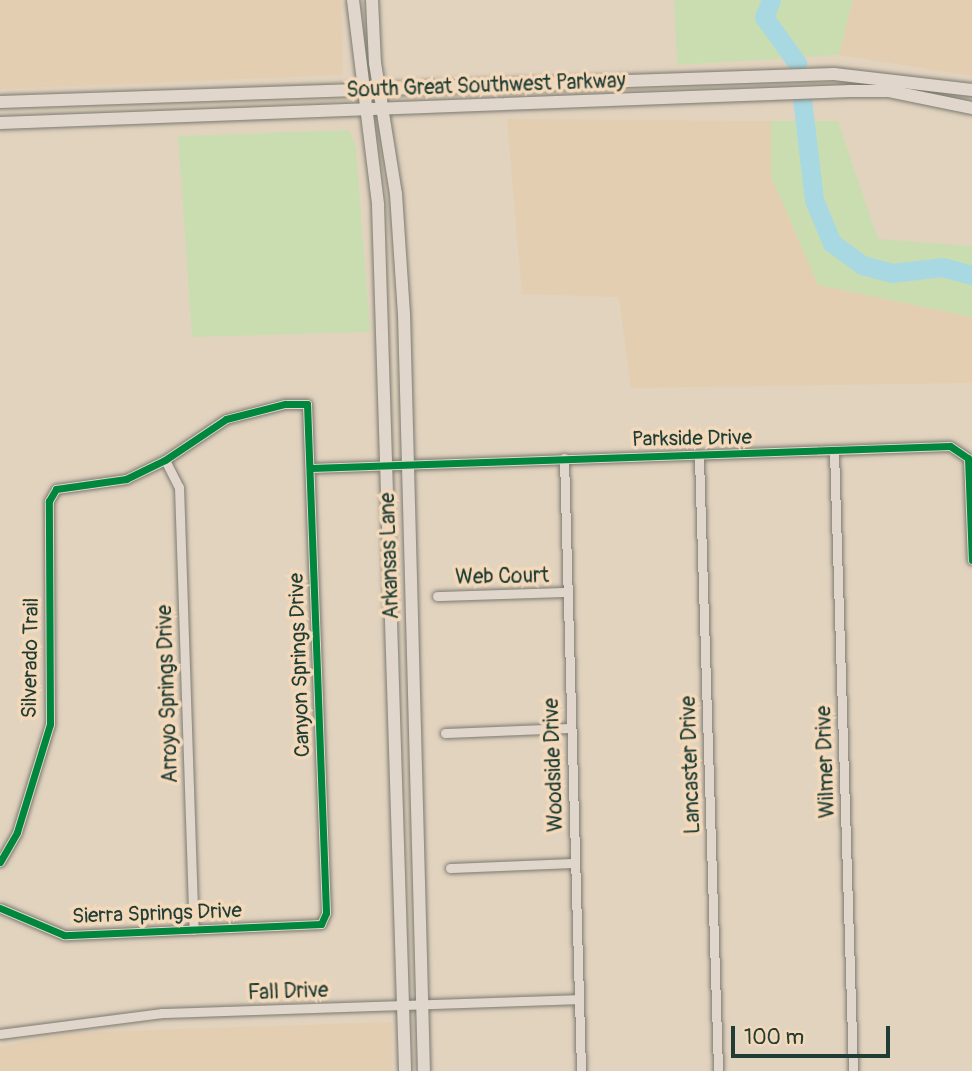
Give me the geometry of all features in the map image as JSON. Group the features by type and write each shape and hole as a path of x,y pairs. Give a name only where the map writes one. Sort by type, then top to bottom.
{"main road":[{"name":"Arkansas Lane","path":"353,0 364,110 378,205 405,1071"},
{"name":"Arkansas Lane","path":"372,0 381,109 396,194 424,1071"},
{"name":"South Great Southwest Parkway","path":"0,102 379,92 834,74 972,90"},
{"name":"South Great Southwest Parkway","path":"0,123 850,91 890,91 972,108"},
{"path":"166,98 167,116"}],"street":[{"name":"Canyon Springs Drive","path":"165,460 186,442 226,419 285,404 307,404 326,913 321,924"},
{"name":"Parkside Drive","path":"311,468 564,458 699,458 960,448 968,458 972,559"},
{"name":"Wilmer Drive","path":"834,451 853,1071"},
{"name":"Woodside Drive","path":"564,458 581,1071"},
{"name":"Lancaster Drive","path":"699,458 718,1071"},
{"name":"Silverado Trail","path":"0,862 17,832 50,724 49,501 56,489 126,479 165,460"},
{"name":"Arroyo Springs Drive","path":"165,460 179,487 194,930"},
{"name":"Web Court","path":"437,596 567,593"},
{"path":"445,733 571,728"},
{"path":"450,868 575,863"},
{"name":"Sierra Springs Drive","path":"0,908 64,935 321,924"},
{"name":"Fall Drive","path":"0,1034 162,1013 578,999"}],"shaded area":[{"path":"0,0 341,0 343,75 0,89"},
{"path":"853,0 972,0 972,76 839,55"},
{"path":"507,119 771,121 771,176 818,285 972,317 972,383 631,388 619,297 522,294"},
{"path":"391,1022 392,1071 0,1071 0,1047 69,1033"}],"green space":[{"path":"674,0 853,0 839,55 677,65"},
{"path":"771,121 838,121 878,239 972,246 972,317 818,285 771,176"},
{"path":"349,130 356,146 370,332 192,337 178,136"}],"waterway":[{"path":"771,0 764,17 797,63"},
{"path":"802,99 814,200 832,243 862,265 892,273 942,267 972,275"}],"cycle path":[{"path":"0,862 17,832 50,724 49,501 56,489 126,479 165,460 226,419 285,404 307,404 326,913 321,924 64,935 0,908"},
{"path":"311,468 950,446 968,458 972,560"}]}
